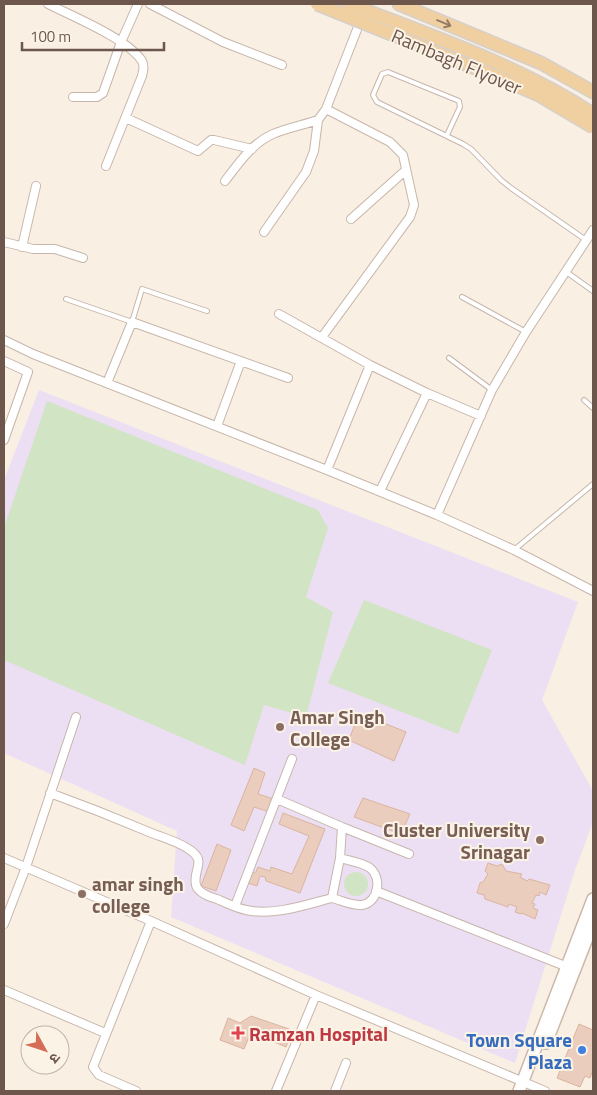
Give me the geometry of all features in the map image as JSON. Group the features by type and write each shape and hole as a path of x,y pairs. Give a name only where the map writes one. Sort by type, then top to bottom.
{"main road":[{"name":"Rambagh Flyover","path":"317,4 539,95 593,127"},
{"path":"337,4 365,9 493,68 546,93 593,123"},
{"name":"Rambagh Flyover","path":"349,4 544,84 593,114"},
{"path":"399,4 541,63 593,92"}],"street":[{"path":"48,4 121,42 142,62 144,68 106,166"},
{"path":"73,97 90,98 100,96 103,93 121,42 138,4"},
{"path":"150,4 223,42 282,64"},
{"path":"264,232 306,172 314,151 318,120 326,109 365,9"},
{"path":"322,337 413,211 414,198 403,155 395,145 326,109"},
{"path":"126,118 198,151 211,140 252,149"},
{"path":"225,181 252,149 271,135 318,120"},
{"path":"351,219 406,170"},
{"path":"22,247 36,186"},
{"path":"437,515 492,390 565,270 593,230"},
{"path":"4,242 22,247 55,250 83,258"},
{"path":"279,314 427,393 481,416"},
{"path":"107,383 132,322 288,378"},
{"path":"4,340 34,354 437,515 514,550 593,591"},
{"path":"4,361 28,372 4,440"},
{"path":"217,426 241,361"},
{"path":"327,470 370,364"},
{"path":"380,491 427,393"},
{"path":"4,924 26,867 76,717"},
{"path":"235,906 292,759"},
{"path":"50,793 106,813 187,848 198,858 197,887 206,895 253,911 272,911 301,907 332,898 362,905 371,900 376,891 377,880 372,870 362,864 340,858"},
{"path":"277,799 409,854"},
{"path":"332,898 340,858 342,827"},
{"path":"4,858 151,921 524,1088 544,1091"},
{"path":"376,891 571,968"},
{"path":"524,1088 571,968 593,899"},
{"path":"136,1091 102,1077 93,1067 151,921"},
{"path":"571,968 593,923"},
{"path":"4,990 106,1033"},
{"path":"276,1091 316,996"},
{"path":"335,1091 346,1063"}],"lane":[{"path":"447,135 460,107 458,101 388,72 382,74 373,95 377,102 471,148 500,180 586,240"},
{"path":"565,270 593,291"},
{"path":"66,300 132,322 142,289 207,311"},
{"path":"462,297 526,332"},
{"path":"449,358 492,390"},
{"path":"584,400 593,408"},
{"path":"514,550 593,484"}],"shaded area":[{"name":"Amar Singh College","path":"39,390 578,602 542,700 593,791 593,822 575,870 515,1063 171,917 177,831 4,753 4,480"}],"green space":[{"path":"47,401 318,510 328,528 306,597 333,612 306,717 264,705 245,765 4,660 4,528"},
{"path":"364,600 492,650 458,734 328,683"},
{"path":"356,872 364,876 368,884 364,892 356,896 348,892 344,884 348,876"}],"building":[{"path":"359,713 406,732 394,761 349,740"},
{"path":"254,768 265,773 258,794 274,799 269,812 254,807 244,831 231,825"},
{"path":"363,798 410,814 401,834 354,817"},
{"path":"283,813 325,829 300,893 266,881 265,877 260,876 257,886 248,883 251,873 256,872 258,867 270,871 271,867 292,874 309,836 279,824"},
{"path":"217,844 231,850 216,891 201,886"},
{"path":"488,863 497,866 502,864 506,871 522,874 520,877 527,881 529,879 550,885 546,895 540,892 539,896 536,895 532,903 535,904 533,908 538,910 535,919 515,912 517,907 509,904 508,907 485,899 484,895 477,893 480,883 483,882 488,874 485,871"},
{"path":"251,1016 292,1030 286,1047 251,1032 244,1049 220,1040 228,1018 240,1023"},
{"path":"579,1024 593,1030 593,1070 590,1078 585,1076 580,1087 557,1078"}],"place":[{"name":"Amar Singh College","path":"280,727"},
{"name":"Cluster University Srinagar","path":"540,840"},
{"name":"amar singh college","path":"82,894"},
{"name":"Ramzan Hospital","path":"238,1033"},
{"name":"Town Square Plaza","path":"582,1050"}]}
